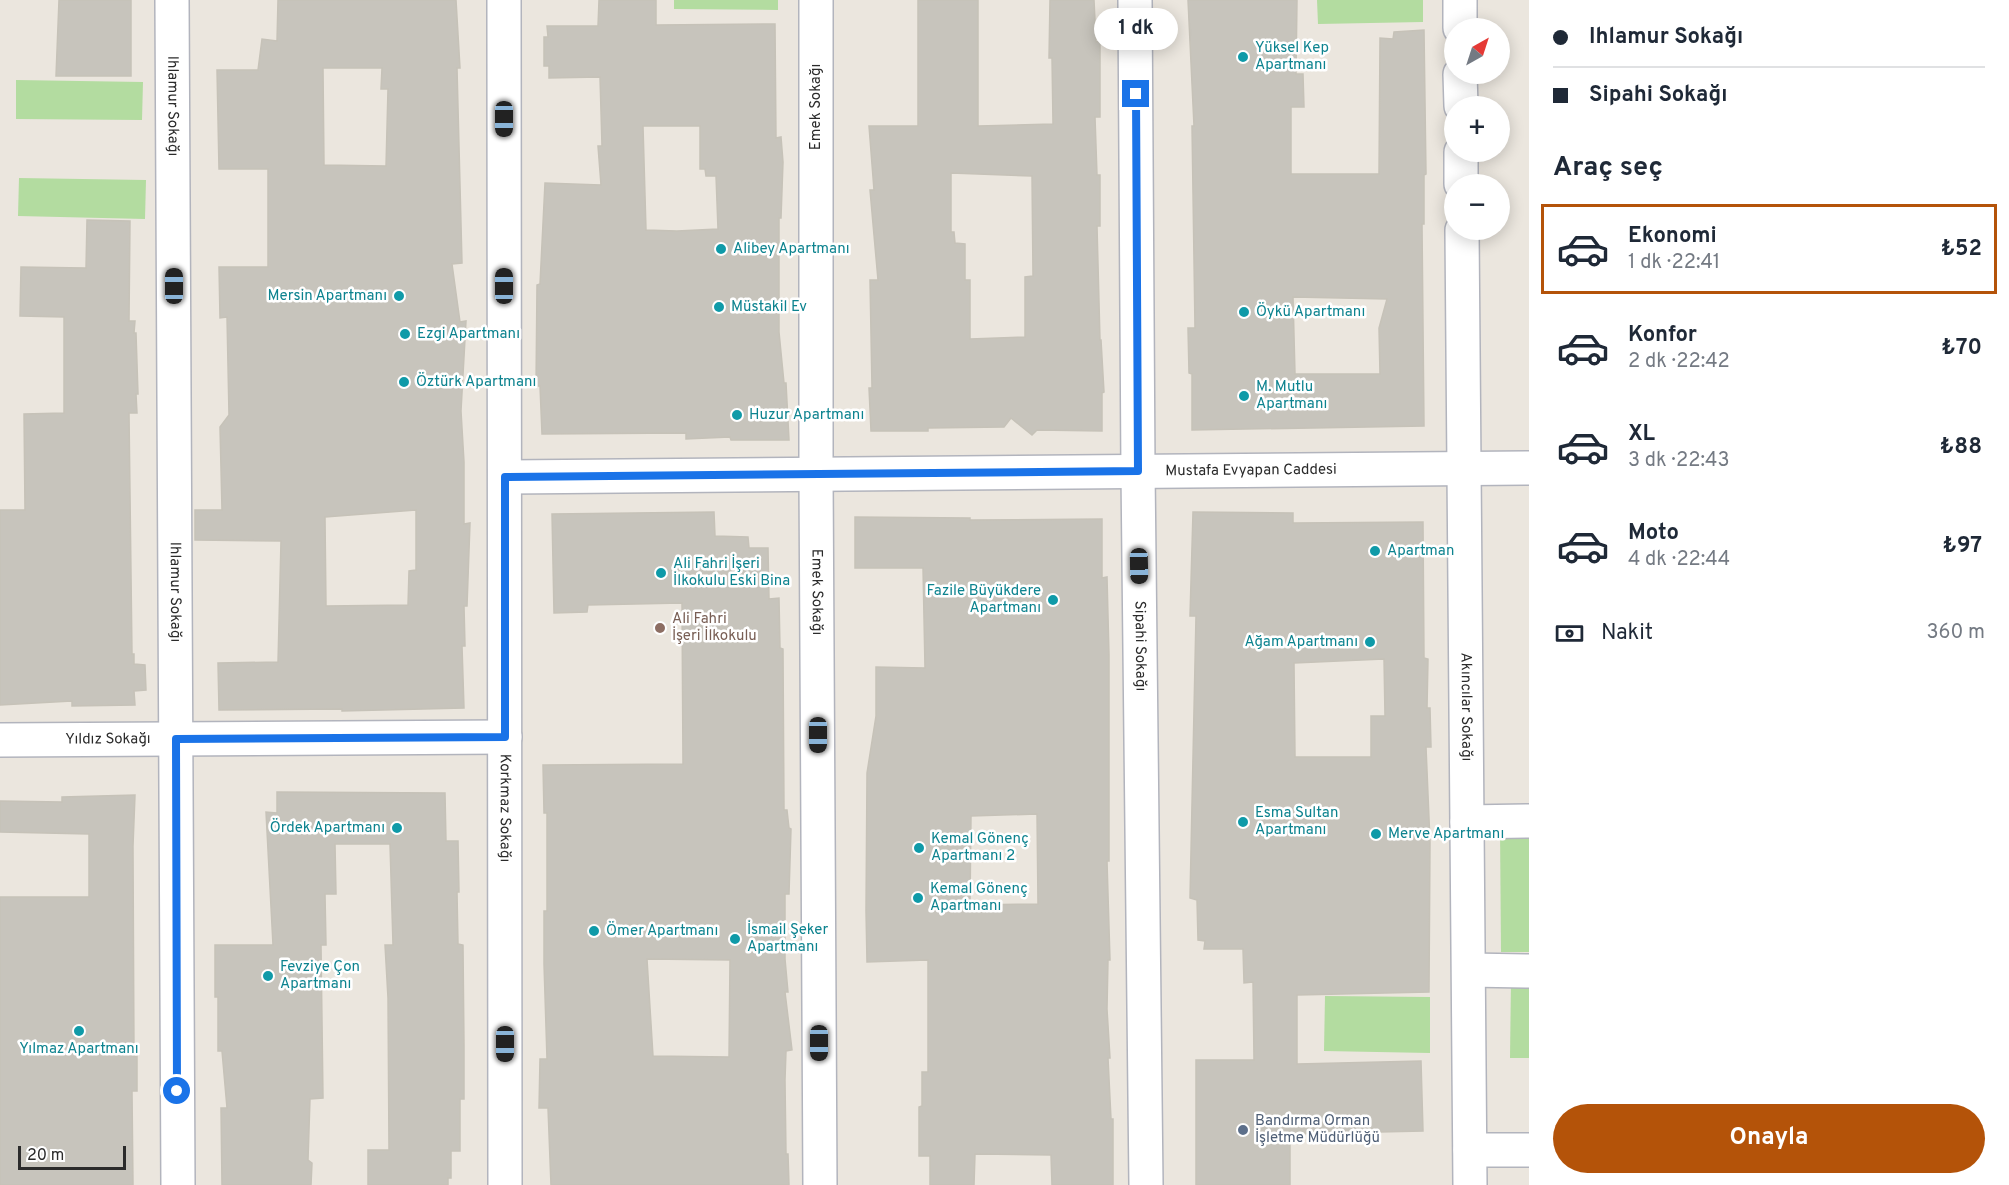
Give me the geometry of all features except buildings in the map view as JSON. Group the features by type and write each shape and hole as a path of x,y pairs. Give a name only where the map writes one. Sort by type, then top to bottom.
{"street":[{"name":"Ihlamur Sokağı","path":"172,0 178,1185"},
{"name":"Korkmaz Sokağı","path":"504,0 505,1185"},
{"name":"Emek Sokağı","path":"816,0 820,1185"},
{"name":"Sipahi Sokağı","path":"1135,0 1146,1185"},
{"path":"1460,0 1460,18"},
{"name":"Akıncılar Sokağı","path":"1462,240 1470,1185"},
{"name":"Mustafa Evyapan Caddesi","path":"505,477 1529,468"},
{"name":"Yıldız Sokağı","path":"0,740 505,737"},
{"path":"1467,822 1529,821"},
{"path":"1469,970 1529,971"},
{"path":"1470,1150 1529,1150"}],"green space":[{"path":"674,0 778,0 778,10 674,9"},
{"path":"1317,0 1423,0 1423,22 1318,24"},
{"path":"16,80 143,82 142,120 16,119"},
{"path":"19,178 146,180 145,219 18,216"},
{"path":"1500,827 1529,827 1529,952 1501,952"},
{"path":"1511,981 1529,981 1529,1058 1510,1058"},
{"path":"1325,996 1430,997 1430,1053 1324,1051"}],"place":[{"name":"Yüksel Kep Apartmanı","path":"1243,57"},
{"name":"Alibey Apartmanı","path":"721,249"},
{"name":"Mersin Apartmanı","path":"399,296"},
{"name":"Müstakil Ev","path":"719,307"},
{"name":"Öykü Apartmanı","path":"1244,312"},
{"name":"Ezgi Apartmanı","path":"405,334"},
{"name":"Öztürk Apartmanı","path":"404,382"},
{"name":"M. Mutlu Apartmanı","path":"1244,396"},
{"name":"Huzur Apartmanı","path":"737,415"},
{"name":"Apartman","path":"1375,551"},
{"name":"Ali Fahri İşeri İlkokulu Eski Bina","path":"661,573"},
{"name":"Fazile Büyükdere Apartmanı","path":"1053,600"},
{"name":"Ali Fahri İşeri İlkokulu","path":"660,628"},
{"name":"Ağam Apartmanı","path":"1370,642"},
{"name":"Esma Sultan Apartmanı","path":"1243,822"},
{"name":"Ördek Apartmanı","path":"397,828"},
{"name":"Merve Apartmanı","path":"1376,834"},
{"name":"Kemal Gönenç Apartmanı 2","path":"919,848"},
{"name":"Kemal Gönenç Apartmanı","path":"918,898"},
{"name":"Ömer Apartmanı","path":"594,931"},
{"name":"İsmail Şeker Apartmanı","path":"735,939"},
{"name":"Fevziye Çon Apartmanı","path":"268,976"},
{"name":"Yılmaz Apartmanı","path":"79,1031"},
{"name":"Bandırma Orman İşletme Müdürlüğü","path":"1243,1130"}],"route":[{"path":"177,1091 176,739 505,737 505,477 1138,471 1136,94"}]}
